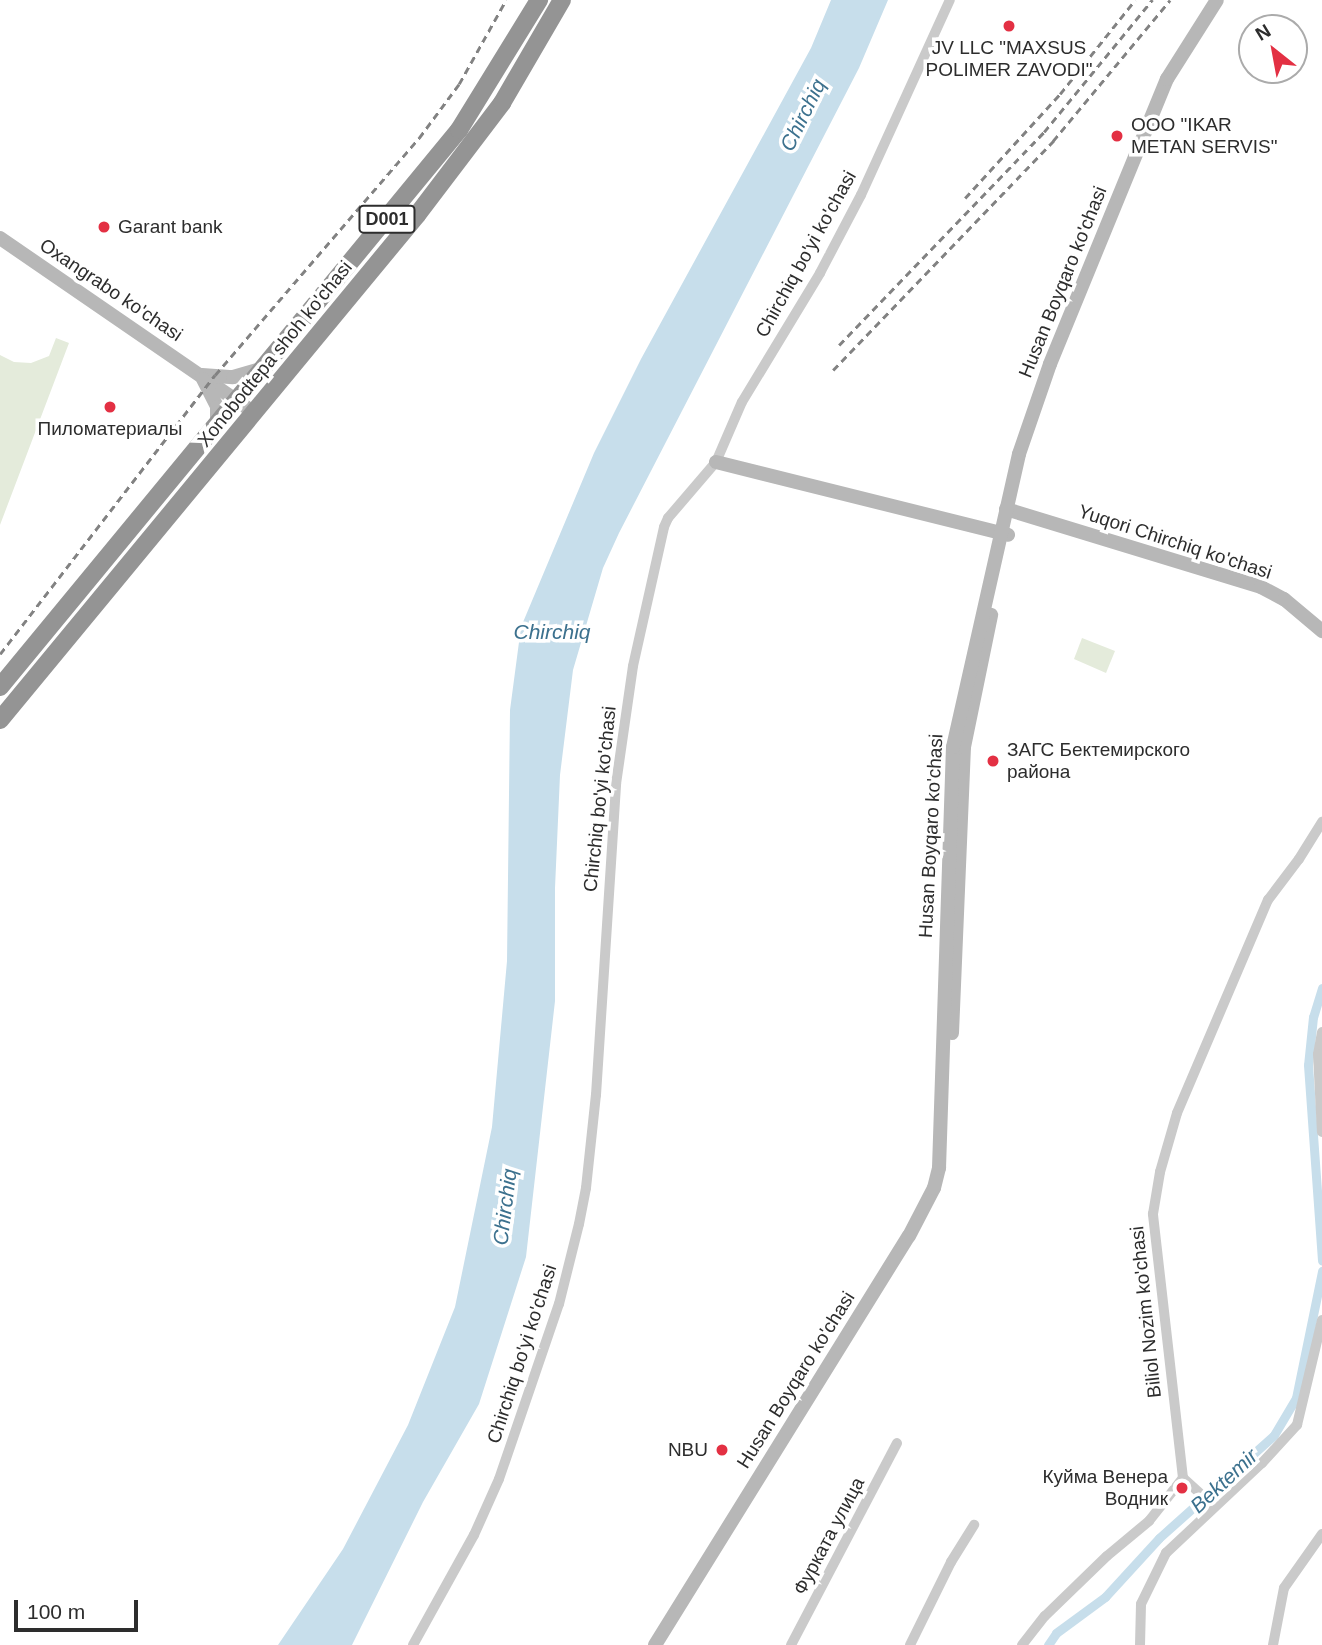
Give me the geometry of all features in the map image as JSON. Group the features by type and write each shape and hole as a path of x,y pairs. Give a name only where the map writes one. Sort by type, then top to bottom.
{"highway":[{"name":"Xonobodtepa shoh ko'chasi","path":"0,687 459,130 498,72 539,0"},
{"name":"Xonobodtepa shoh ko'chasi","path":"0,720 255,413 471,146 502,103 562,0"}],"main road":[{"name":"Husan Boyqaro ko'chasi","path":"656,1645 909,1236 934,1188 939,1168 953,819 1004,534 1053,365 1171,81 1217,0"},
{"name":"Husan Boyqaro ko'chasi","path":"1171,81 1226,0"},
{"name":"Oxangrabo ko'chasi","path":"0,238 255,413"},
{"path":"201,374 242,376 264,368"},
{"path":"201,374 214,396 218,425"},
{"path":"716,463 1004,534"},
{"name":"Yuqori Chirchiq ko'chasi","path":"1010,510 1261,587 1284,599 1322,631"},
{"name":"Husan Boyqaro ko'chasi","path":"665,1645 932,1212 942,1191 947,1169 953,819"}],"street":[{"name":"Chirchiq bo'yi ko'chasi","path":"413,1645 474,1535 499,1479 528,1401 562,1291 586,1188 596,1094 616,784 632,666 664,527 668,518 716,463 742,402 820,272 861,195 950,0"},
{"name":"Biliol Nozim ko'chasi","path":"1183,1478 1153,1214 1160,1172 1177,1113 1268,900 1299,859 1322,822"},
{"path":"1322,1032 1318,1054 1322,1132"},
{"path":"1140,1645 1141,1604 1166,1553 1262,1463 1297,1425 1322,1320"},
{"name":"Фурката улица","path":"792,1645 897,1443"},
{"path":"1022,1645 1045,1616 1098,1564 1149,1521 1183,1478 1214,1506"},
{"path":"910,1645 951,1562 974,1525"},
{"path":"1273,1645 1284,1588 1322,1534"}],"green space":[{"path":"56,338 69,343 0,525 0,355 14,362 31,363 49,356"},
{"path":"1082,638 1115,651 1106,673 1074,659"}],"water":[{"name":"Chirchiq","path":"831,0 888,0 859,68 619,533 603,568 573,670 560,775 555,888 555,1001 526,1257 479,1404 423,1502 352,1645 278,1645 343,1549 408,1425 455,1307 492,1127 507,961 510,710 521,627 594,453 641,359 811,48"}],"waterway":[{"name":"Bektemir","path":"1322,988 1313,1017 1308,1065 1322,1260"},
{"name":"Bektemir","path":"1048,1645 1056,1633 1105,1597 1159,1538 1274,1435 1296,1398 1322,1271"}],"railway":[{"path":"0,654 215,375 419,138 459,84 506,0"},
{"path":"965,198 1060,94 1135,0"},
{"path":"839,345 1044,132 1152,0"},
{"path":"833,370 1053,141 1170,0"}],"place":[{"name":"JV LLC \"MAXSUS POLIMER ZAVODI\"","path":"1009,26"},
{"name":"OOO \"IKAR METAN SERVIS\"","path":"1117,136"},
{"name":"Garant bank","path":"104,227"},
{"name":"Пиломатериалы","path":"110,407"},
{"name":"ЗАГС Бектемирского района","path":"993,761"},
{"name":"NBU","path":"722,1450"},
{"name":"Куйма Венера Водник","path":"1182,1488"}]}
